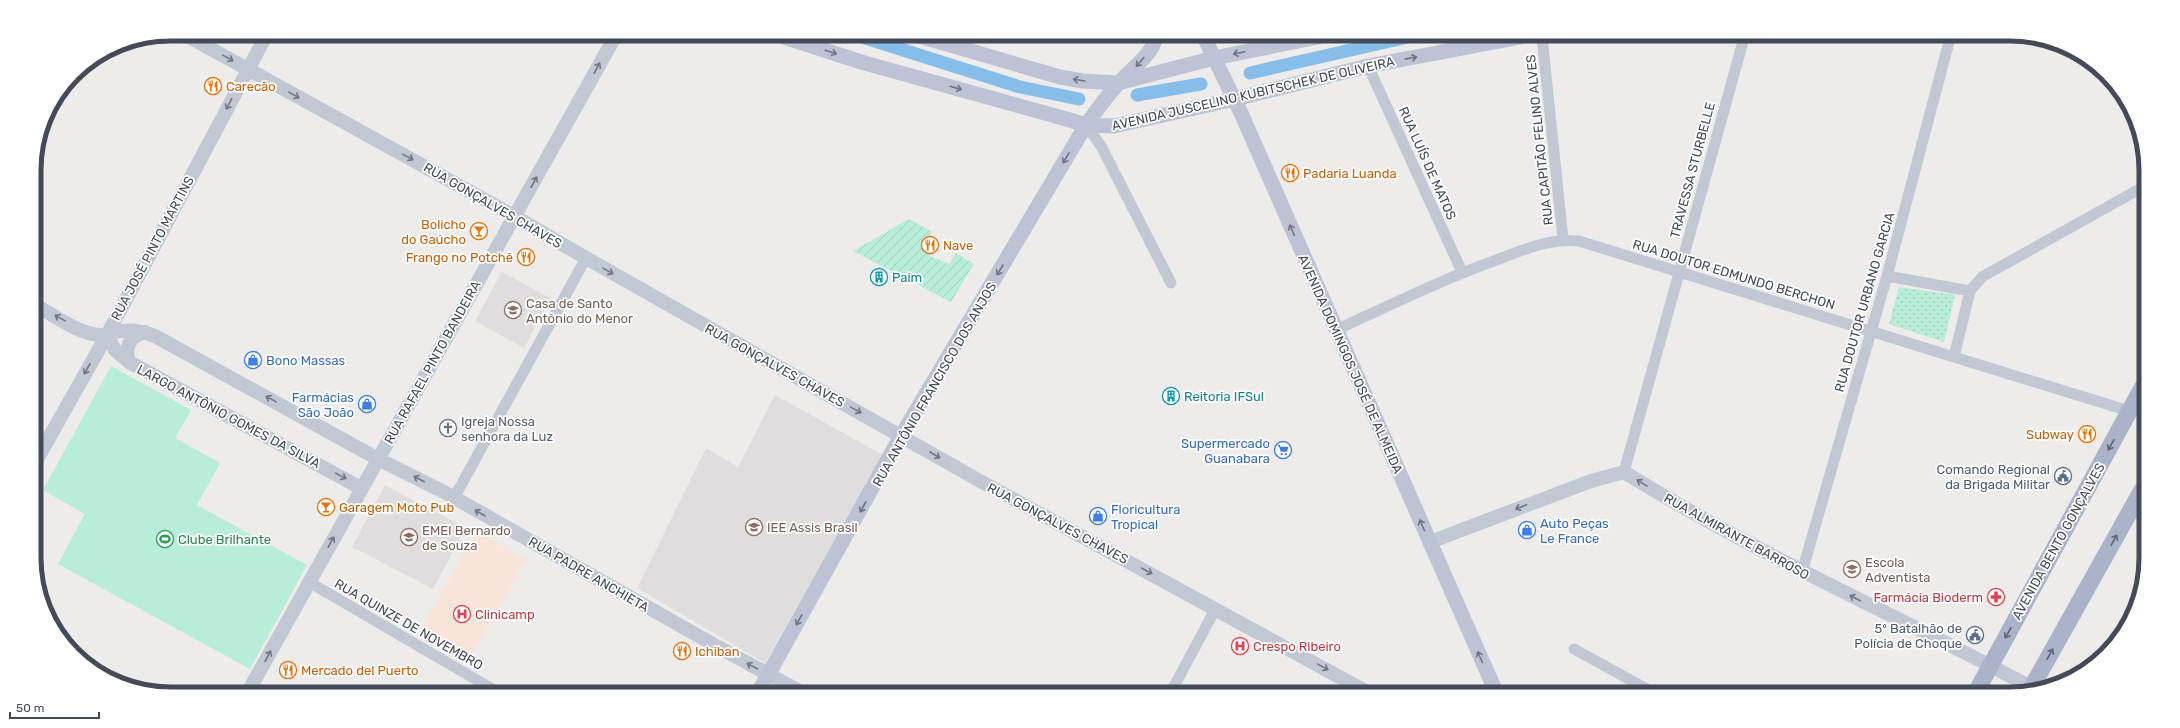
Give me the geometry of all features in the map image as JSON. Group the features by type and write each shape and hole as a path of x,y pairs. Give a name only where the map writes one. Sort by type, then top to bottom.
{"main road":[{"name":"AVENIDA JUSCELINO KUBITSCHEK DE OLIVEIRA","path":"796,41 862,62 1086,125 1114,126 1234,99 1368,66 1500,41"},
{"path":"936,41 1060,77 1083,81 1118,83 1214,58 1298,41"},
{"path":"1118,83 1141,61 1155,41"},
{"name":"AVENIDA DOMINGOS JOSÉ DE ALMEIDA","path":"1206,41 1234,99 1494,687"},
{"name":"RUA ANTÔNIO FRANCISCO DOS ANJOS","path":"761,687 901,436 1086,125 1118,83"},
{"name":"AVENIDA BENTO GONÇALVES","path":"1978,687 2139,393"},
{"path":"2129,411 2139,401"},
{"path":"2035,685 2139,495"}],"street":[{"name":"RUA GONÇALVES CHAVES","path":"197,41 514,216 987,484 1358,687"},
{"name":"RUA JOSÉ PINTO MARTINS","path":"41,452 107,335 263,41"},
{"name":"RUA RAFAEL PINTO BANDEIRA","path":"251,687 613,41"},
{"name":"RUA CAPITÃO FELINO ALVES","path":"1542,41 1563,239"},
{"name":"TRAVESSA STURBELLE","path":"1624,472 1743,41"},
{"name":"RUA DOUTOR URBANO GARCIA","path":"1802,572 1887,276 1949,41"},
{"name":"RUA LUÍS DE MATOS","path":"1368,66 1462,272"},
{"path":"1086,125 1101,146 1171,283"},
{"path":"1954,357 1970,291 1982,277 2139,189"},
{"name":"RUA DOUTOR EDMUNDO BERCHON","path":"1336,330 1462,272 1529,248 1563,239 1579,241 1678,273 2129,411"},
{"path":"454,498 586,258"},
{"path":"1887,276 1970,291"},
{"path":"41,308 84,332 107,335 124,331 145,332 155,336 378,459"},
{"path":"129,362 127,348 130,339 145,332"},
{"name":"LARGO ANTÔNIO GOMES DA SILVA","path":"107,335 115,350 129,362 361,488"},
{"name":"RUA PADRE ANCHIETA","path":"378,459 454,498 792,687"},
{"path":"1430,542 1591,481 1624,472"},
{"name":"RUA ALMIRANTE BARROSO","path":"1624,472 1664,497 1802,572 1990,666 2025,686"},
{"name":"RUA QUINZE DE NOVEMBRO","path":"309,582 489,687"},
{"path":"1174,687 1216,608"},
{"path":"1574,649 1643,687"}],"shaded area":[{"name":"Casa de Santo Antônio do Menor","path":"502,272 550,298 524,348 475,321"},
{"name":"IEE Assis Brasil","path":"775,395 883,455 765,663 637,588 706,448 738,467"},
{"name":"EMEI Bernardo de Souza","path":"385,485 466,528 433,589 352,547"},
{"name":"Clinicamp","path":"477,531 526,560 467,662 418,633"}],"green space":[{"path":"909,219 932,232 928,238 937,243 930,256 949,264 956,253 974,264 951,302 853,251"},
{"path":"1899,287 1955,295 1944,342 1889,324"},
{"name":"Clube Brilhante","path":"111,366 191,410 175,438 220,463 197,505 307,565 250,669 58,564 85,514 43,490"}],"waterway":[{"path":"875,41 1020,87 1079,99"},
{"path":"1250,73 1390,41"},
{"path":"1137,95 1201,84"}],"place":[{"name":"Carecão","path":"213,86"},
{"name":"Padaria Luanda","path":"1290,173"},
{"name":"Bolicho do Gaúcho","path":"479,231"},
{"name":"Nave","path":"930,245"},
{"name":"Frango no Potchê","path":"526,257"},
{"name":"Paim","path":"879,277"},
{"name":"Casa de Santo Antônio do Menor","path":"513,310"},
{"name":"Bono Massas","path":"253,360"},
{"name":"Reitoria IFSul","path":"1171,396"},
{"name":"Farmácias São João","path":"367,404"},
{"name":"Igreja Nossa senhora da Luz","path":"448,428"},
{"name":"Subway","path":"2087,434"},
{"name":"Supermercado Guanabara","path":"1283,450"},
{"name":"Comando Regional da Brigada Militar","path":"2063,476"},
{"name":"Garagem Moto Pub","path":"326,507"},
{"name":"Floricultura Tropical","path":"1098,516"},
{"name":"IEE Assis Brasil","path":"754,527"},
{"name":"Auto Peças Le France","path":"1527,530"},
{"name":"EMEI Bernardo de Souza","path":"409,537"},
{"name":"Clube Brilhante","path":"165,539"},
{"name":"Escola Adventista","path":"1852,569"},
{"name":"Farmácia Bioderm","path":"1996,597"},
{"name":"Clinicamp","path":"462,614"},
{"name":"5º Batalhão de Polícia de Choque","path":"1975,635"},
{"name":"Crespo Ribeiro","path":"1240,646"},
{"name":"Ichiban","path":"682,651"},
{"name":"Mercado del Puerto","path":"288,670"}]}
